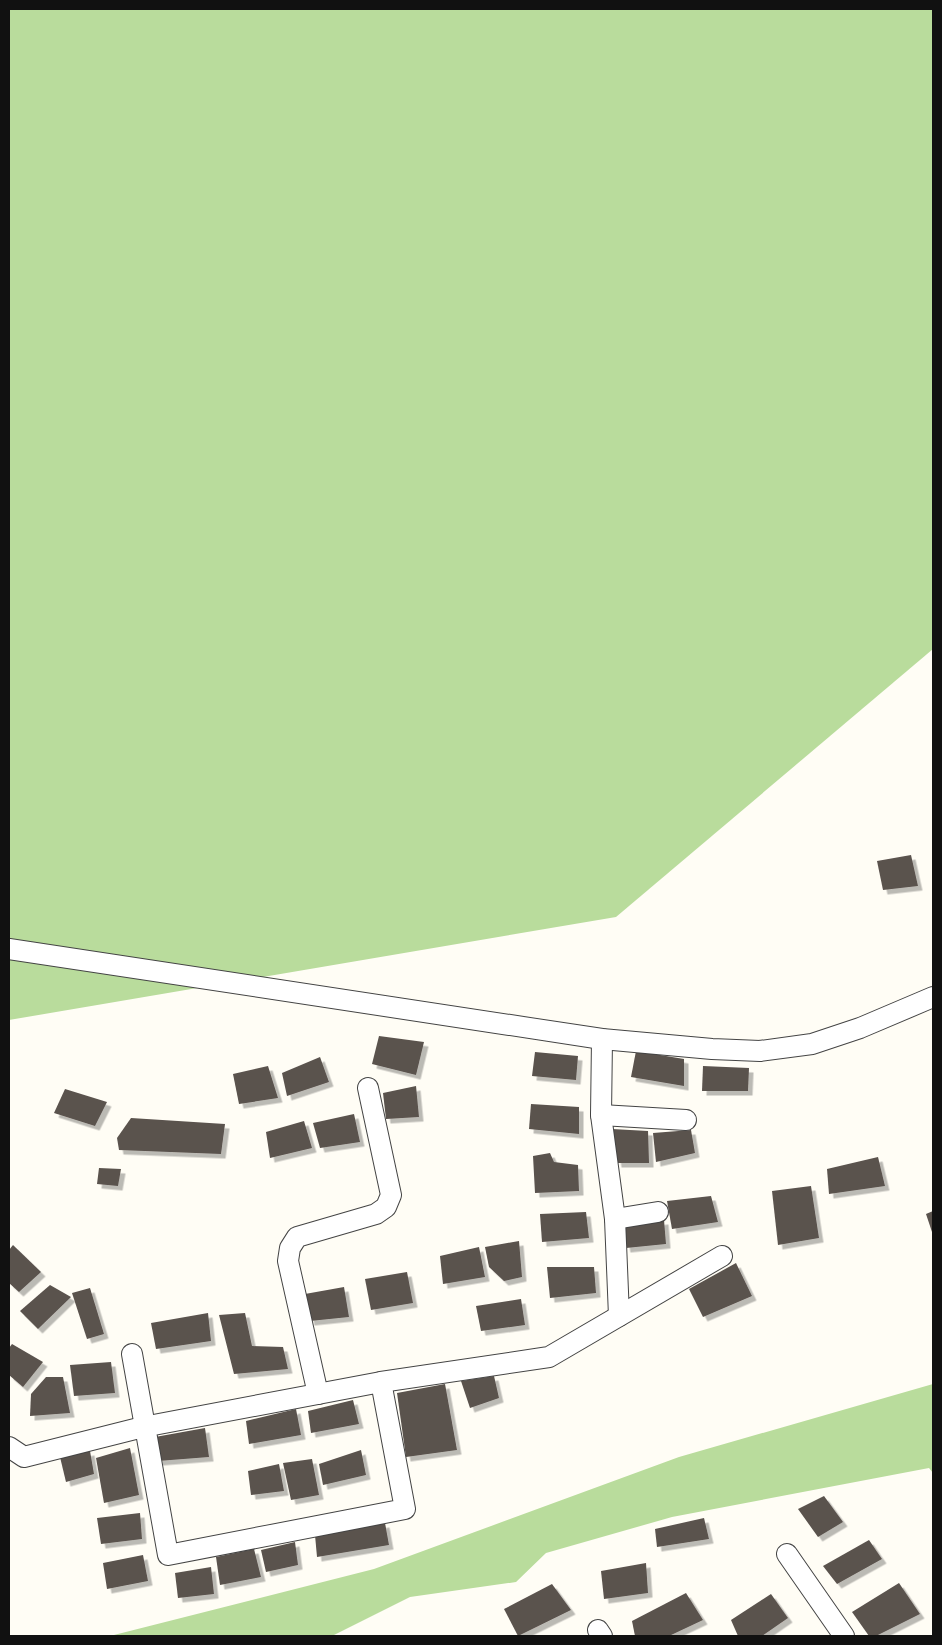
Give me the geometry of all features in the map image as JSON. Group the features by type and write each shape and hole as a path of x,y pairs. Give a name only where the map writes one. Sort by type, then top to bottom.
{"street":[{"path":"9,949 602,1039 712,1049 760,1051 812,1044 860,1028 933,997"},
{"path":"602,1039 601,1115 615,1219 619,1316"},
{"path":"318,1394 288,1261 290,1248 297,1237 376,1214 386,1207 391,1195 368,1088"},
{"path":"601,1115 686,1120"},
{"path":"615,1219 658,1212"},
{"path":"9,1447 24,1456 143,1427 381,1382 549,1357 722,1256"},
{"path":"132,1354 143,1427 168,1556 405,1509 381,1382"},
{"path":"787,1554 844,1636"}],"green space":[{"path":"9,9 933,9 933,649 616,917 9,1020"},
{"path":"933,1384 933,1473 929,1468 672,1517 546,1553 516,1582 410,1597 332,1636 110,1636 374,1569 679,1457"}],"building":[{"path":"911,855 918,886 883,890 877,861"},
{"path":"379,1036 424,1042 416,1075 372,1064"},
{"path":"636,1051 684,1059 684,1086 631,1077"},
{"path":"535,1052 578,1056 576,1080 532,1076"},
{"path":"320,1057 329,1082 287,1096 282,1073"},
{"path":"268,1066 278,1098 239,1104 233,1074"},
{"path":"703,1066 749,1068 748,1091 702,1091"},
{"path":"416,1086 419,1117 386,1119 383,1093"},
{"path":"65,1089 107,1102 95,1126 54,1113"},
{"path":"531,1104 579,1107 579,1134 529,1129"},
{"path":"354,1114 360,1142 320,1148 313,1123"},
{"path":"131,1118 225,1124 221,1154 119,1150 117,1138"},
{"path":"304,1121 312,1148 270,1158 266,1132"},
{"path":"612,1129 648,1131 649,1163 617,1163"},
{"path":"691,1130 695,1153 656,1162 653,1133"},
{"path":"550,1153 554,1162 578,1165 579,1191 535,1193 533,1156"},
{"path":"878,1157 885,1186 829,1194 827,1169"},
{"path":"99,1168 121,1169 118,1186 97,1184"},
{"path":"811,1186 819,1238 778,1245 772,1191"},
{"path":"711,1196 718,1222 672,1229 667,1201"},
{"path":"933,1211 933,1235 926,1214"},
{"path":"586,1212 589,1238 542,1242 540,1214"},
{"path":"664,1220 666,1244 626,1248 622,1225"},
{"path":"519,1241 522,1277 504,1281 489,1267 485,1247"},
{"path":"13,1245 41,1272 19,1292 9,1283 9,1250"},
{"path":"479,1247 485,1277 443,1284 440,1256"},
{"path":"736,1263 752,1296 703,1317 689,1289"},
{"path":"547,1267 594,1267 596,1293 550,1298"},
{"path":"407,1272 413,1303 371,1310 365,1279"},
{"path":"50,1285 71,1297 38,1329 20,1311"},
{"path":"344,1287 349,1317 310,1321 305,1294"},
{"path":"90,1288 104,1334 87,1339 72,1293"},
{"path":"521,1299 525,1325 481,1331 476,1306"},
{"path":"208,1313 211,1341 156,1349 151,1323"},
{"path":"245,1313 252,1346 283,1347 288,1369 234,1374 219,1315"},
{"path":"12,1344 43,1362 23,1387 9,1375 9,1348"},
{"path":"111,1362 115,1393 74,1396 70,1365"},
{"path":"494,1376 499,1398 470,1408 461,1381"},
{"path":"46,1377 63,1377 70,1413 30,1416 31,1394"},
{"path":"445,1384 457,1450 406,1457 397,1393"},
{"path":"353,1400 359,1424 311,1433 308,1411"},
{"path":"296,1409 301,1435 249,1444 246,1421"},
{"path":"205,1428 209,1457 158,1461 155,1437"},
{"path":"130,1448 139,1495 104,1503 96,1458"},
{"path":"361,1450 366,1475 323,1485 319,1464"},
{"path":"90,1451 94,1474 66,1482 60,1457"},
{"path":"312,1459 319,1495 291,1500 283,1463"},
{"path":"279,1464 284,1491 251,1495 248,1471"},
{"path":"824,1496 843,1522 818,1537 798,1509"},
{"path":"140,1513 142,1539 101,1544 97,1518"},
{"path":"704,1518 709,1539 657,1547 655,1529"},
{"path":"385,1523 389,1545 317,1557 315,1535"},
{"path":"869,1540 882,1559 837,1584 823,1566"},
{"path":"295,1542 298,1565 266,1572 261,1550"},
{"path":"254,1549 261,1577 220,1585 216,1557"},
{"path":"143,1555 148,1581 107,1589 103,1563"},
{"path":"646,1563 648,1593 604,1599 601,1571"},
{"path":"211,1567 214,1594 178,1598 175,1573"},
{"path":"899,1583 920,1614 876,1636 869,1636 852,1612"},
{"path":"552,1584 571,1610 518,1636 504,1609"},
{"path":"686,1593 703,1620 669,1636 635,1636 632,1621"},
{"path":"771,1594 788,1618 762,1636 738,1636 731,1620"}]}
